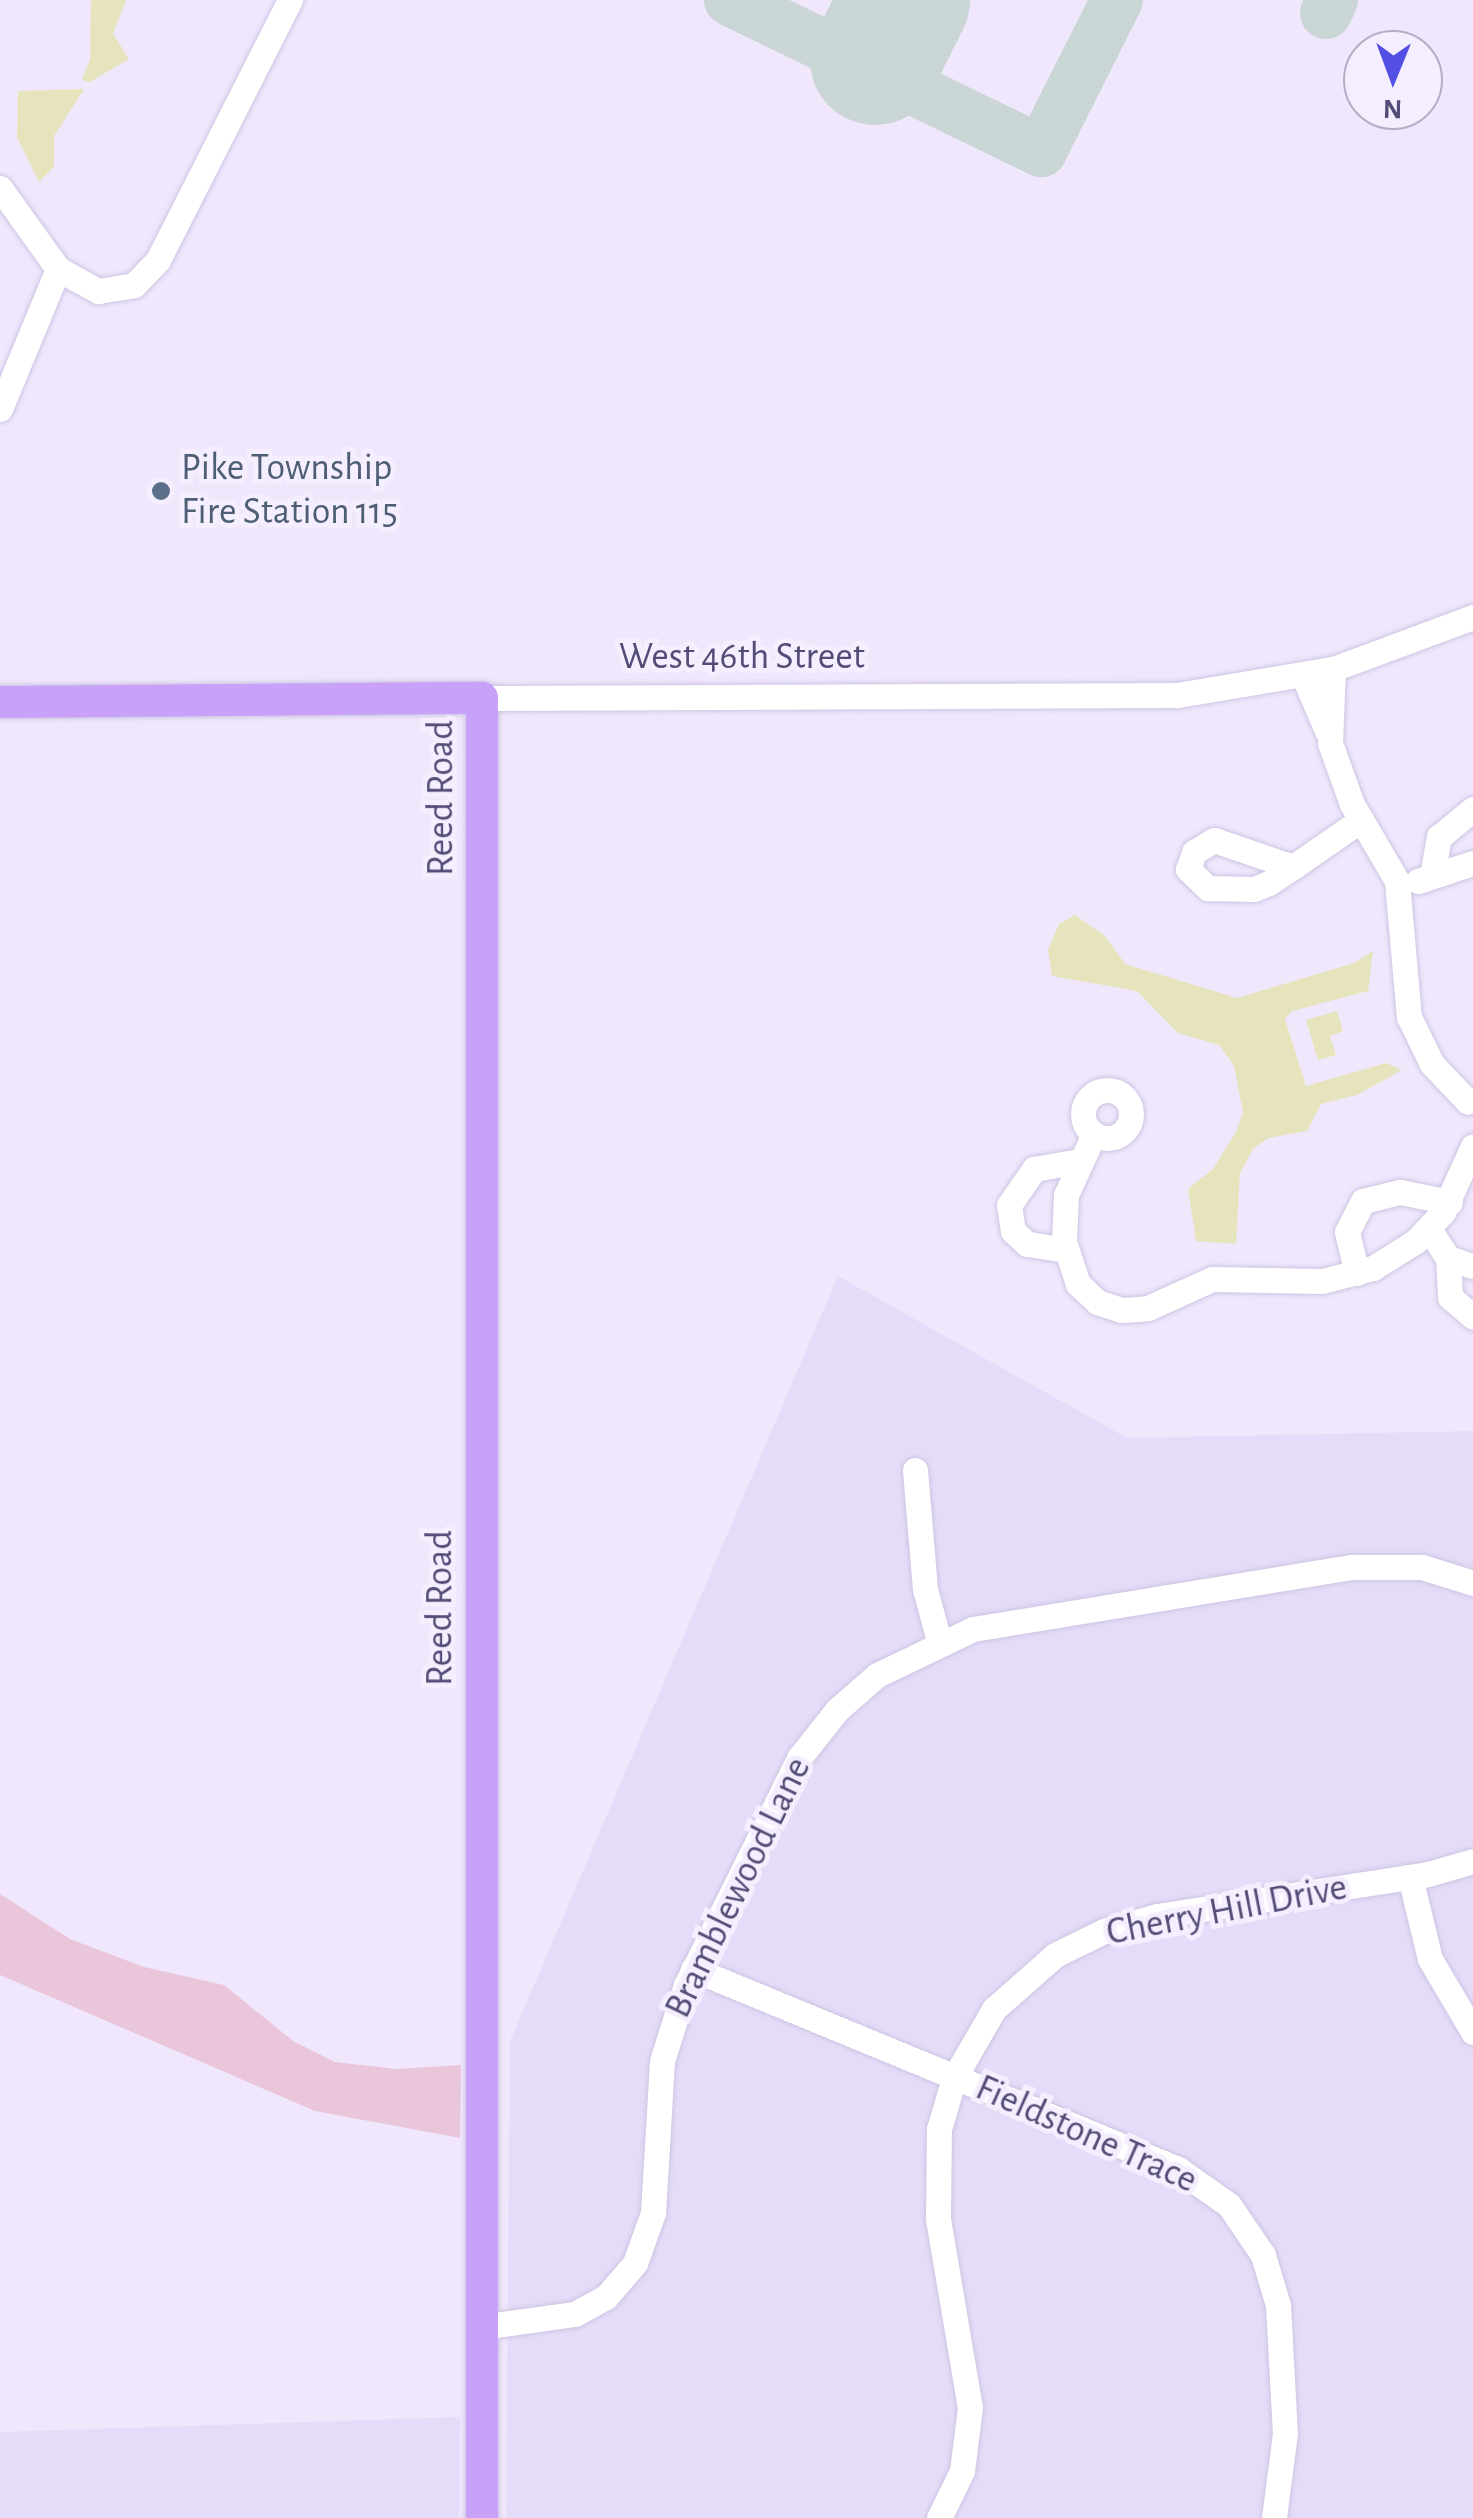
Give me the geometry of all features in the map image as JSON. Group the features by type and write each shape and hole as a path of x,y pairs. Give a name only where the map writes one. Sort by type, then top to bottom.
{"main road":[{"name":"West 46th Street","path":"0,702 482,698"},
{"name":"Reed Road","path":"482,698 482,2518"}],"street":[{"path":"0,188 58,269 98,291 123,291 146,276 290,0"},
{"path":"0,409 58,269"},
{"name":"West 46th Street","path":"482,698 1124,698 1303,676 1333,669 1473,617"},
{"path":"1328,733 1333,669"},
{"path":"1303,676 1361,820 1399,887 1409,1017 1432,1064 1471,1099 1466,1120 1473,1134"},
{"path":"1432,876 1439,837 1473,809"},
{"path":"1293,867 1361,820"},
{"path":"1399,887 1473,864"},
{"path":"1094,1134 1079,1161 1065,1205 1066,1250 1074,1277 1090,1298 1122,1310 1148,1308 1212,1279 1322,1281 1357,1273 1403,1251 1429,1229 1450,1202 1473,1146"},
{"path":"1066,1250 1027,1244 1013,1231 1009,1205 1034,1169 1079,1161"},
{"path":"1357,1273 1347,1232 1363,1201 1400,1192 1450,1202"},
{"path":"1429,1229 1460,1262 1450,1297 1473,1317"},
{"path":"916,1470 924,1589 939,1641"},
{"name":"Bramblewood Lane","path":"481,2326 576,2314 606,2296 635,2263 653,2213 662,2061 694,1969 785,1780 814,1737 863,1686 939,1641 1029,1619 1361,1566 1422,1567 1473,1583"},
{"name":"Cherry Hill Drive","path":"939,2518 962,2470 969,2435 934,2173 954,2078 974,2038 1019,1983 1104,1930 1410,1877 1473,1860"},
{"path":"1410,1877 1426,1950 1473,2032"},
{"name":"Fieldstone Trace","path":"694,1969 1194,2176 1246,2224 1270,2270 1278,2314 1285,2433 1274,2518"}],"shaded area":[{"path":"91,0 126,0 113,34 129,59 90,82 82,80 90,59"},
{"path":"84,89 54,136 54,167 39,182 17,137 18,91"},
{"path":"1075,915 1105,936 1125,964 1237,998 1354,963 1373,951 1368,991 1292,1011 1285,1019 1306,1086 1386,1063 1402,1070 1357,1095 1321,1104 1307,1131 1268,1138 1253,1149 1240,1173 1236,1244 1196,1241 1188,1189 1213,1169 1236,1132 1243,1112 1234,1066 1219,1045 1178,1033 1137,991 1052,976 1048,950 1059,924"},
{"path":"1337,1011 1343,1031 1330,1036 1336,1055 1318,1060 1306,1020"},
{"path":"838,1276 1127,1438 1473,1431 1473,2518 506,2518 510,2041"},
{"path":"0,1894 70,1939 144,1967 224,1985 293,2041 335,2062 396,2069 461,2065 460,2138 315,2111 0,1975"},
{"path":"460,2417 459,2518 0,2518 0,2432"}],"taxiway":[{"path":"730,0 1041,151 1117,0"},
{"path":"1326,13 1332,0"}],"runway":[{"path":"875,60 905,0"}],"place":[{"name":"Pike Township Fire Station 115","path":"161,491"}]}
